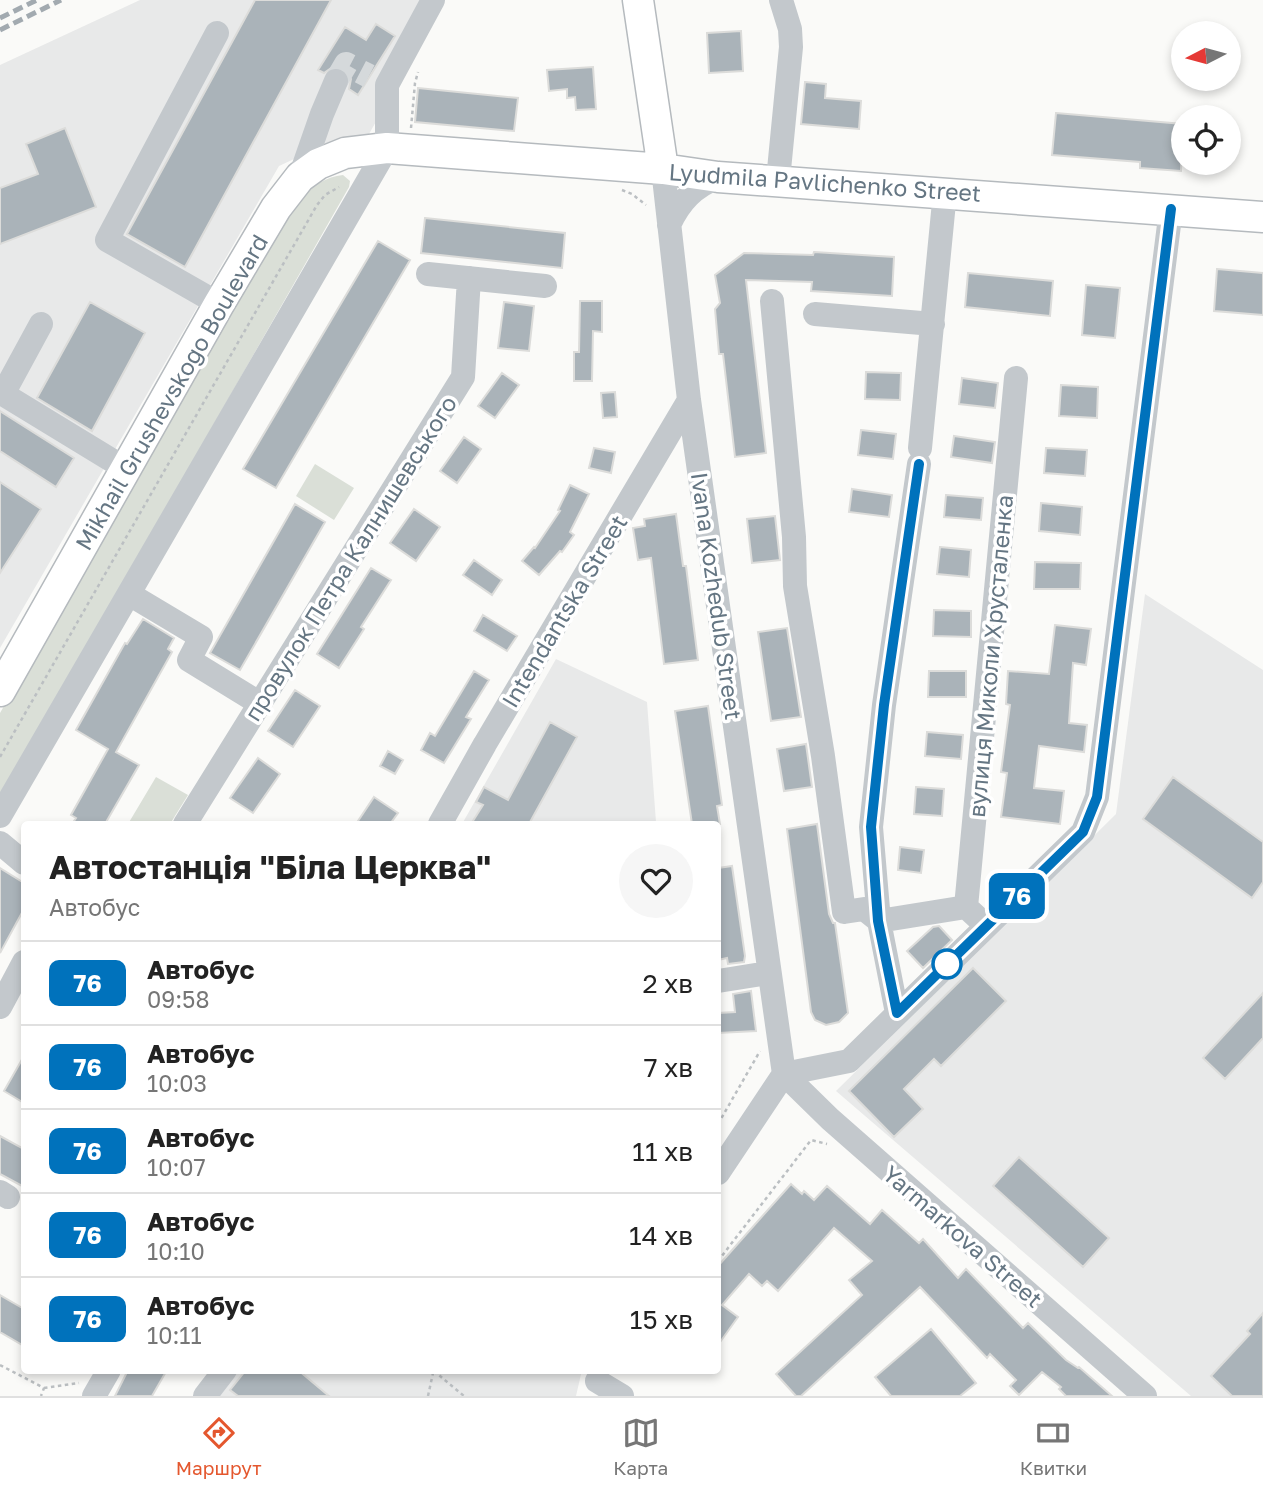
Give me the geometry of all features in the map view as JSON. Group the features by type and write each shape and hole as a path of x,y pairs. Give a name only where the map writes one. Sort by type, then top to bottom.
{"main road":[{"name":"Ivana Kozhedub Street","path":"638,0 663,169"},
{"path":"656,126 679,161 708,175"},
{"path":"617,178 651,143 656,126"},
{"name":"Lyudmila Pavlichenko Street","path":"387,148 617,178 663,169 708,175 1263,217"},
{"name":"Mikhail Grushevskogo Boulevard","path":"0,691 276,208 300,177 318,164 345,153 387,148"}],"street":[{"path":"0,816 387,148 378,80 433,0"},
{"path":"778,180 791,47 790,29 781,0"},
{"path":"217,33 107,240 219,304"},
{"path":"300,177 336,81"},
{"name":"Ivana Kozhedub Street","path":"663,169 661,211 784,1073"},
{"path":"617,178 639,176 653,187 661,211 676,210 708,175"},
{"path":"897,1013 878,921 871,827 884,705 920,456 946,192"},
{"path":"721,1168 784,1073 849,1061 1083,832 1097,797 1171,209"},
{"path":"428,274 545,286"},
{"name":"провулок Петра Калнишевського","path":"187,821 463,377 469,278"},
{"path":"772,301 794,537 795,586 823,756 844,912 864,909 878,921 967,907 986,926"},
{"path":"814,314 933,324"},
{"path":"41,324 3,394 126,469"},
{"name":"вулиця Миколи Хрусталенка","path":"967,907 1016,377"},
{"name":"Intendantska Street","path":"442,821 690,400"},
{"path":"129,594 201,637 189,660 259,703"},
{"path":"0,843 21,860"},
{"path":"0,1007 21,968"},
{"path":"721,981 768,973"},
{"name":"Yarmarkova Street","path":"784,1073 830,1119 1145,1396"},
{"path":"205,1396 222,1374"},
{"path":"596,1382 622,1396"}],"path":[{"path":"411,128 418,72"},
{"path":"0,757 317,205 325,195 336,188 371,176"},
{"path":"617,178 632,194 661,211"},
{"path":"721,1119 765,1042"},
{"path":"721,1257 811,1140 838,1146"},
{"path":"0,1365 44,1388 102,1382"},
{"path":"428,1396 433,1374"},
{"path":"438,1374 464,1396"},
{"path":"41,1396 44,1388"}],"shaded area":[{"path":"140,0 445,0 369,134 335,140 279,166 0,648 0,65"},
{"path":"343,175 350,181 349,187 0,800 0,713 276,233 311,189 321,182"},
{"path":"315,464 354,488 334,520 296,496"},
{"path":"1145,594 1263,670 1263,1396 1191,1396 836,1091 1116,814"},
{"path":"556,659 647,702 656,821 464,821"},
{"path":"156,777 188,795 172,821 130,821"},
{"path":"231,1374 581,1374 576,1396 213,1396"}],"building":[{"path":"255,0 331,0 185,267 127,234"},
{"path":"376,24 395,36 358,95 349,89 351,79 342,68 334,66 324,73 318,70 345,27 366,40"},
{"path":"741,31 743,71 709,73 707,33"},
{"path":"593,67 596,109 576,110 575,97 567,98 567,89 549,91 547,70"},
{"path":"805,82 826,84 825,98 861,101 859,129 801,124"},
{"path":"418,88 518,98 514,131 415,122"},
{"path":"1056,113 1171,123 1171,170 1140,168 1140,162 1052,155"},
{"path":"65,128 96,207 0,244 0,188 38,174 26,144"},
{"path":"425,218 565,233 562,268 421,253"},
{"path":"378,241 410,260 276,488 243,469"},
{"path":"814,252 894,257 892,296 811,291 812,282 746,280 766,453 735,457 723,354 719,354 715,309 720,303 715,275 744,253 813,255"},
{"path":"1217,269 1263,273 1263,315 1214,311"},
{"path":"968,273 1053,281 1050,316 965,307"},
{"path":"1086,285 1120,288 1115,338 1082,335"},
{"path":"580,301 602,301 602,332 593,331 592,381 574,381 574,352 579,352"},
{"path":"90,302 145,333 92,431 37,398"},
{"path":"504,302 534,306 529,351 498,348"},
{"path":"866,372 901,373 900,400 865,399"},
{"path":"502,373 519,385 495,418 478,406"},
{"path":"962,378 998,383 995,408 959,404"},
{"path":"1061,385 1098,387 1097,418 1059,416"},
{"path":"615,392 617,417 603,418 601,393"},
{"path":"0,411 74,458 56,487 0,451"},
{"path":"861,430 896,434 893,459 858,455"},
{"path":"954,436 995,442 992,463 951,457"},
{"path":"464,437 481,449 457,483 440,471"},
{"path":"594,448 615,452 611,473 589,468"},
{"path":"1046,448 1087,450 1085,476 1044,473"},
{"path":"0,482 41,509 0,573"},
{"path":"570,485 589,494 570,532 574,535 562,552 560,551 539,575 522,561 535,548 560,511 558,510"},
{"path":"852,489 892,495 889,517 849,512"},
{"path":"946,495 983,498 981,520 944,517"},
{"path":"1041,503 1082,507 1080,535 1039,531"},
{"path":"295,504 325,522 240,670 210,653"},
{"path":"414,509 440,527 416,561 390,543"},
{"path":"676,514 683,566 686,566 698,660 664,664 651,558 638,560 633,528 645,526 644,519"},
{"path":"775,516 780,560 752,563 747,519"},
{"path":"940,547 971,550 969,577 937,574"},
{"path":"474,560 502,580 492,595 463,575"},
{"path":"1035,562 1081,563 1080,589 1034,589"},
{"path":"371,568 391,580 339,668 317,654"},
{"path":"934,610 971,611 971,637 933,636"},
{"path":"483,615 517,636 507,651 474,631"},
{"path":"143,619 174,638 168,649 172,652 116,752 139,765 107,821 74,821 76,818 71,815 108,749 76,730 125,643 127,644"},
{"path":"1055,625 1091,629 1086,665 1073,663 1069,723 1087,725 1084,752 1039,746 1034,788 1064,791 1060,824 1001,817 1007,773 1001,772 1010,705 1006,704 1008,671 1049,674"},
{"path":"787,628 801,717 771,721 758,632"},
{"path":"474,671 489,680 466,717 471,719 444,763 421,750 430,733 435,736"},
{"path":"929,671 966,671 966,697 928,697"},
{"path":"295,690 320,706 293,747 268,731"},
{"path":"708,706 722,805 717,806 720,821 692,821 675,711"},
{"path":"550,722 577,737 531,821 473,821 483,805 476,802 484,787 508,800"},
{"path":"927,732 963,735 961,759 925,756"},
{"path":"806,744 812,787 784,791 777,749"},
{"path":"388,751 403,760 395,774 380,766"},
{"path":"258,758 280,774 253,813 230,798"},
{"path":"1173,777 1263,842 1263,882 1252,898 1143,819"},
{"path":"916,787 944,789 942,816 914,814"},
{"path":"374,797 398,813 392,821 358,821"},
{"path":"817,824 829,914 835,923 848,1013 839,1022 826,1025 815,1020 811,1012 787,829"},
{"path":"900,847 924,850 921,873 898,870"},
{"path":"732,866 744,962 728,964 727,958 721,959 721,868"},
{"path":"0,868 21,881 21,914 0,953"},
{"path":"939,926 952,940 923,968 907,951 933,927"},
{"path":"973,968 1006,1001 941,1066 934,1059 904,1089 923,1109 894,1137 849,1091"},
{"path":"751,991 756,1031 721,1033 721,1013 735,1012 733,994"},
{"path":"1263,993 1263,1038 1225,1079 1203,1058"},
{"path":"21,1061 21,1101 4,1091"},
{"path":"0,1136 21,1147 21,1185 0,1174"},
{"path":"1019,1157 1109,1238 1083,1267 993,1186"},
{"path":"791,1184 814,1200 827,1186 870,1224 882,1210 919,1243 923,1239 958,1278 966,1269 1023,1328 1028,1323 1066,1360 1079,1367 1112,1396 1066,1396 1059,1389 1061,1387 1042,1372 1019,1395 1010,1386 1016,1380 990,1354 987,1358 920,1287 801,1396 796,1396 776,1374 862,1295 849,1280 872,1261 834,1228 778,1291 767,1281 762,1286 749,1274 722,1305 738,1317 721,1341 721,1263"},
{"path":"0,1295 21,1307 21,1344 0,1332"},
{"path":"1263,1313 1263,1396 1232,1396 1211,1376 1250,1334 1247,1331"},
{"path":"931,1329 976,1383 960,1396 891,1396 875,1377"},
{"path":"126,1374 165,1374 152,1396 115,1396"},
{"path":"243,1374 303,1374 329,1396 238,1396 230,1390"}],"tunnel":[{"path":"336,81 346,64 369,76"}],"railway":[{"path":"0,18 37,0"},
{"path":"0,30 61,0"}],"bus line":[{"name":"76","path":"919,464 896,613 871,827 878,921 897,1013 1083,832 1097,797 1171,209"}]}
